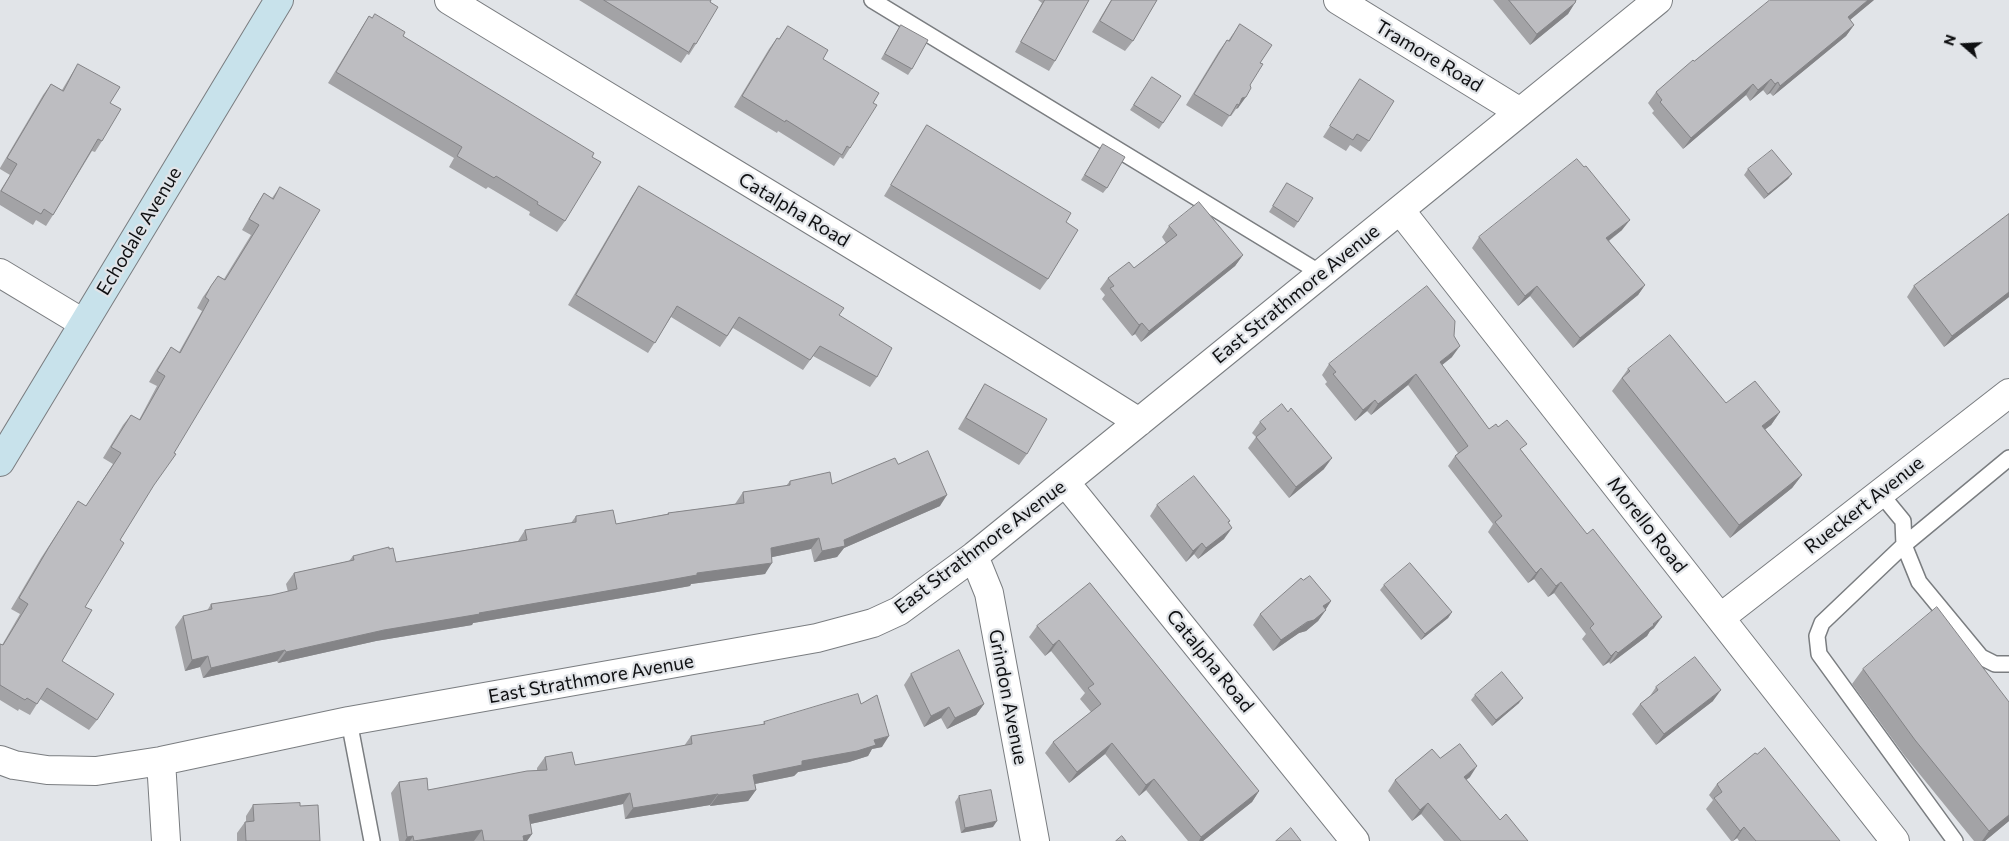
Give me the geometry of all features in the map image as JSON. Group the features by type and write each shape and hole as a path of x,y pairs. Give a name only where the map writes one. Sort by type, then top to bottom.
{"main road":[{"name":"Echodale Avenue","path":"0,462 279,0"}],"street":[{"name":"Catalpha Road","path":"449,0 706,158 984,324 1139,422"},
{"name":"Tramore Road","path":"1338,0 1520,112"},
{"name":"East Strathmore Avenue","path":"0,760 14,765 47,770 96,771 161,761 349,721 772,647 848,631 873,623 899,611 974,556 1658,0"},
{"name":"Morello Road","path":"1400,210 1895,841"},
{"path":"0,273 83,324"},
{"name":"Rueckert Avenue","path":"1720,618 1880,493 2006,401"},
{"name":"Catalpha Road","path":"1065,482 1354,841"},
{"name":"Grindon Avenue","path":"974,556 989,593 1035,841"},
{"path":"161,761 166,841"}],"lane":[{"path":"872,0 1322,274"},
{"path":"1955,841 1819,654 1817,636 1822,623 1904,545 2009,458"},
{"path":"1880,493 1903,521 1904,545 1919,582 1982,657 1994,664 2009,664"},
{"path":"349,721 372,841"}],"building":[{"path":"604,0 711,0 710,2 718,7 696,44 694,43 689,52"},
{"path":"1045,0 1089,0 1055,61 1021,42"},
{"path":"1112,0 1157,0 1133,41 1100,21"},
{"path":"1509,0 1576,0 1575,3 1537,34"},
{"path":"1770,0 1868,0 1848,17 1854,25 1780,86 1778,82 1775,84 1771,79 1758,90 1753,84 1691,138 1660,102 1662,100 1656,92 1693,60"},
{"path":"375,14 405,32 403,36 594,153 592,157 601,162 565,221 496,176 494,178 457,156 462,147 336,72 369,16 372,18"},
{"path":"1240,24 1272,45 1260,63 1263,64 1250,85 1251,88 1246,97 1242,98 1230,116 1194,94 1227,40 1229,41"},
{"path":"901,25 928,40 912,69 885,54"},
{"path":"788,26 828,50 823,59 879,93 873,103 877,105 850,148 847,146 842,155 786,120 785,122 742,96 777,38 779,39"},
{"path":"78,64 120,87 110,103 121,109 102,141 98,139 53,215 44,209 41,214 1,191 17,164 7,158 51,84 63,91"},
{"path":"1152,77 1181,96 1163,123 1134,105"},
{"path":"1360,79 1394,101 1369,141 1357,134 1353,140 1330,126"},
{"path":"927,125 1071,213 1066,222 1078,230 1048,279 891,185"},
{"path":"1103,144 1125,157 1107,188 1085,175"},
{"path":"1772,150 1792,174 1768,194 1748,169"},
{"path":"1577,159 1584,167 1586,166 1630,220 1606,238 1645,285 1580,338 1537,286 1525,296 1479,237"},
{"path":"1287,183 1313,198 1298,222 1273,206"},
{"path":"639,186 844,308 839,315 892,348 877,377 820,346 810,360 739,317 727,336 677,306 655,343 576,295"},
{"path":"280,187 320,210 174,453 176,454 154,485 120,540 124,543 85,607 92,610 62,661 114,694 97,720 47,688 37,704 27,698 25,700 0,685 0,644 3,645 28,604 19,598 78,501 86,506 121,453 111,447 131,415 140,420 165,376 157,371 171,347 180,353 209,300 205,297 211,286 218,276 225,280 259,225 249,219 264,193 273,199"},
{"path":"1199,202 1243,255 1149,331 1142,323 1139,325 1110,288 1114,286 1108,278 1129,262 1134,268 1177,235 1169,226"},
{"path":"2009,214 2009,292 1952,336 1914,286"},
{"path":"1427,286 1455,321 1454,336 1460,346 1440,362 1489,429 1496,424 1498,427 1507,420 1527,444 1520,449 1587,534 1593,529 1662,617 1618,653 1616,651 1611,656 1590,628 1594,624 1561,582 1556,586 1541,568 1536,573 1495,522 1502,516 1455,456 1468,446 1416,374 1378,404 1375,400 1363,410 1333,374 1336,372 1329,364"},
{"path":"1670,335 1726,403 1755,381 1780,412 1762,426 1802,475 1739,525 1622,378 1630,371 1628,369"},
{"path":"985,384 1047,419 1027,454 966,418"},
{"path":"1282,404 1288,412 1291,408 1332,458 1296,487 1256,437 1266,429 1260,422"},
{"path":"928,451 947,495 844,540 845,546 822,551 819,538 771,548 772,563 697,573 697,575 384,630 286,652 285,650 211,668 208,656 192,660 183,616 212,609 211,604 272,595 297,589 294,573 354,560 353,556 389,547 389,549 393,548 396,562 527,540 525,530 576,522 576,516 613,510 616,524 668,513 744,503 743,492 790,485 790,481 830,472 832,484 895,458 898,464"},
{"path":"1194,476 1230,521 1228,522 1232,528 1206,548 1202,543 1193,551 1157,505"},
{"path":"1410,563 1452,612 1425,634 1384,585"},
{"path":"1310,576 1331,601 1323,606 1326,610 1314,620 1307,622 1281,640 1260,614 1301,578 1303,580"},
{"path":"1090,583 1259,791 1201,837 1154,779 1146,785 1112,743 1077,772 1053,742 1101,704 1088,688 1094,684 1059,640 1053,645 1037,626"},
{"path":"1937,607 2009,702 2009,815 1989,831 1915,740 1863,669"},
{"path":"959,650 984,704 955,718 949,707 931,716 911,674"},
{"path":"1695,657 1721,690 1664,734 1640,704 1658,690 1656,687"},
{"path":"1502,672 1523,698 1496,720 1475,695"},
{"path":"858,694 861,704 877,695 889,736 874,740 876,745 857,751 802,761 802,765 753,775 756,790 718,794 633,808 630,793 529,815 532,834 523,836 524,841 484,841 482,830 414,841 413,836 407,837 399,782 427,778 428,790 527,771 547,770 545,757 572,752 575,765 692,744 691,736 765,724 764,722"},
{"path":"1460,744 1477,766 1464,777 1500,820 1506,814 1528,841 1461,841 1428,803 1420,810 1395,780 1432,749 1440,758"},
{"path":"1765,748 1840,841 1756,841 1744,827 1740,831 1714,798 1722,792 1717,784 1755,753 1757,754"},
{"path":"991,790 997,821 965,828 959,796"},
{"path":"300,803 300,806 318,805 320,841 246,841 245,822 254,821 253,805"},
{"path":"1291,828 1301,841 1276,841"},
{"path":"1122,836 1126,841 1116,841"}]}
